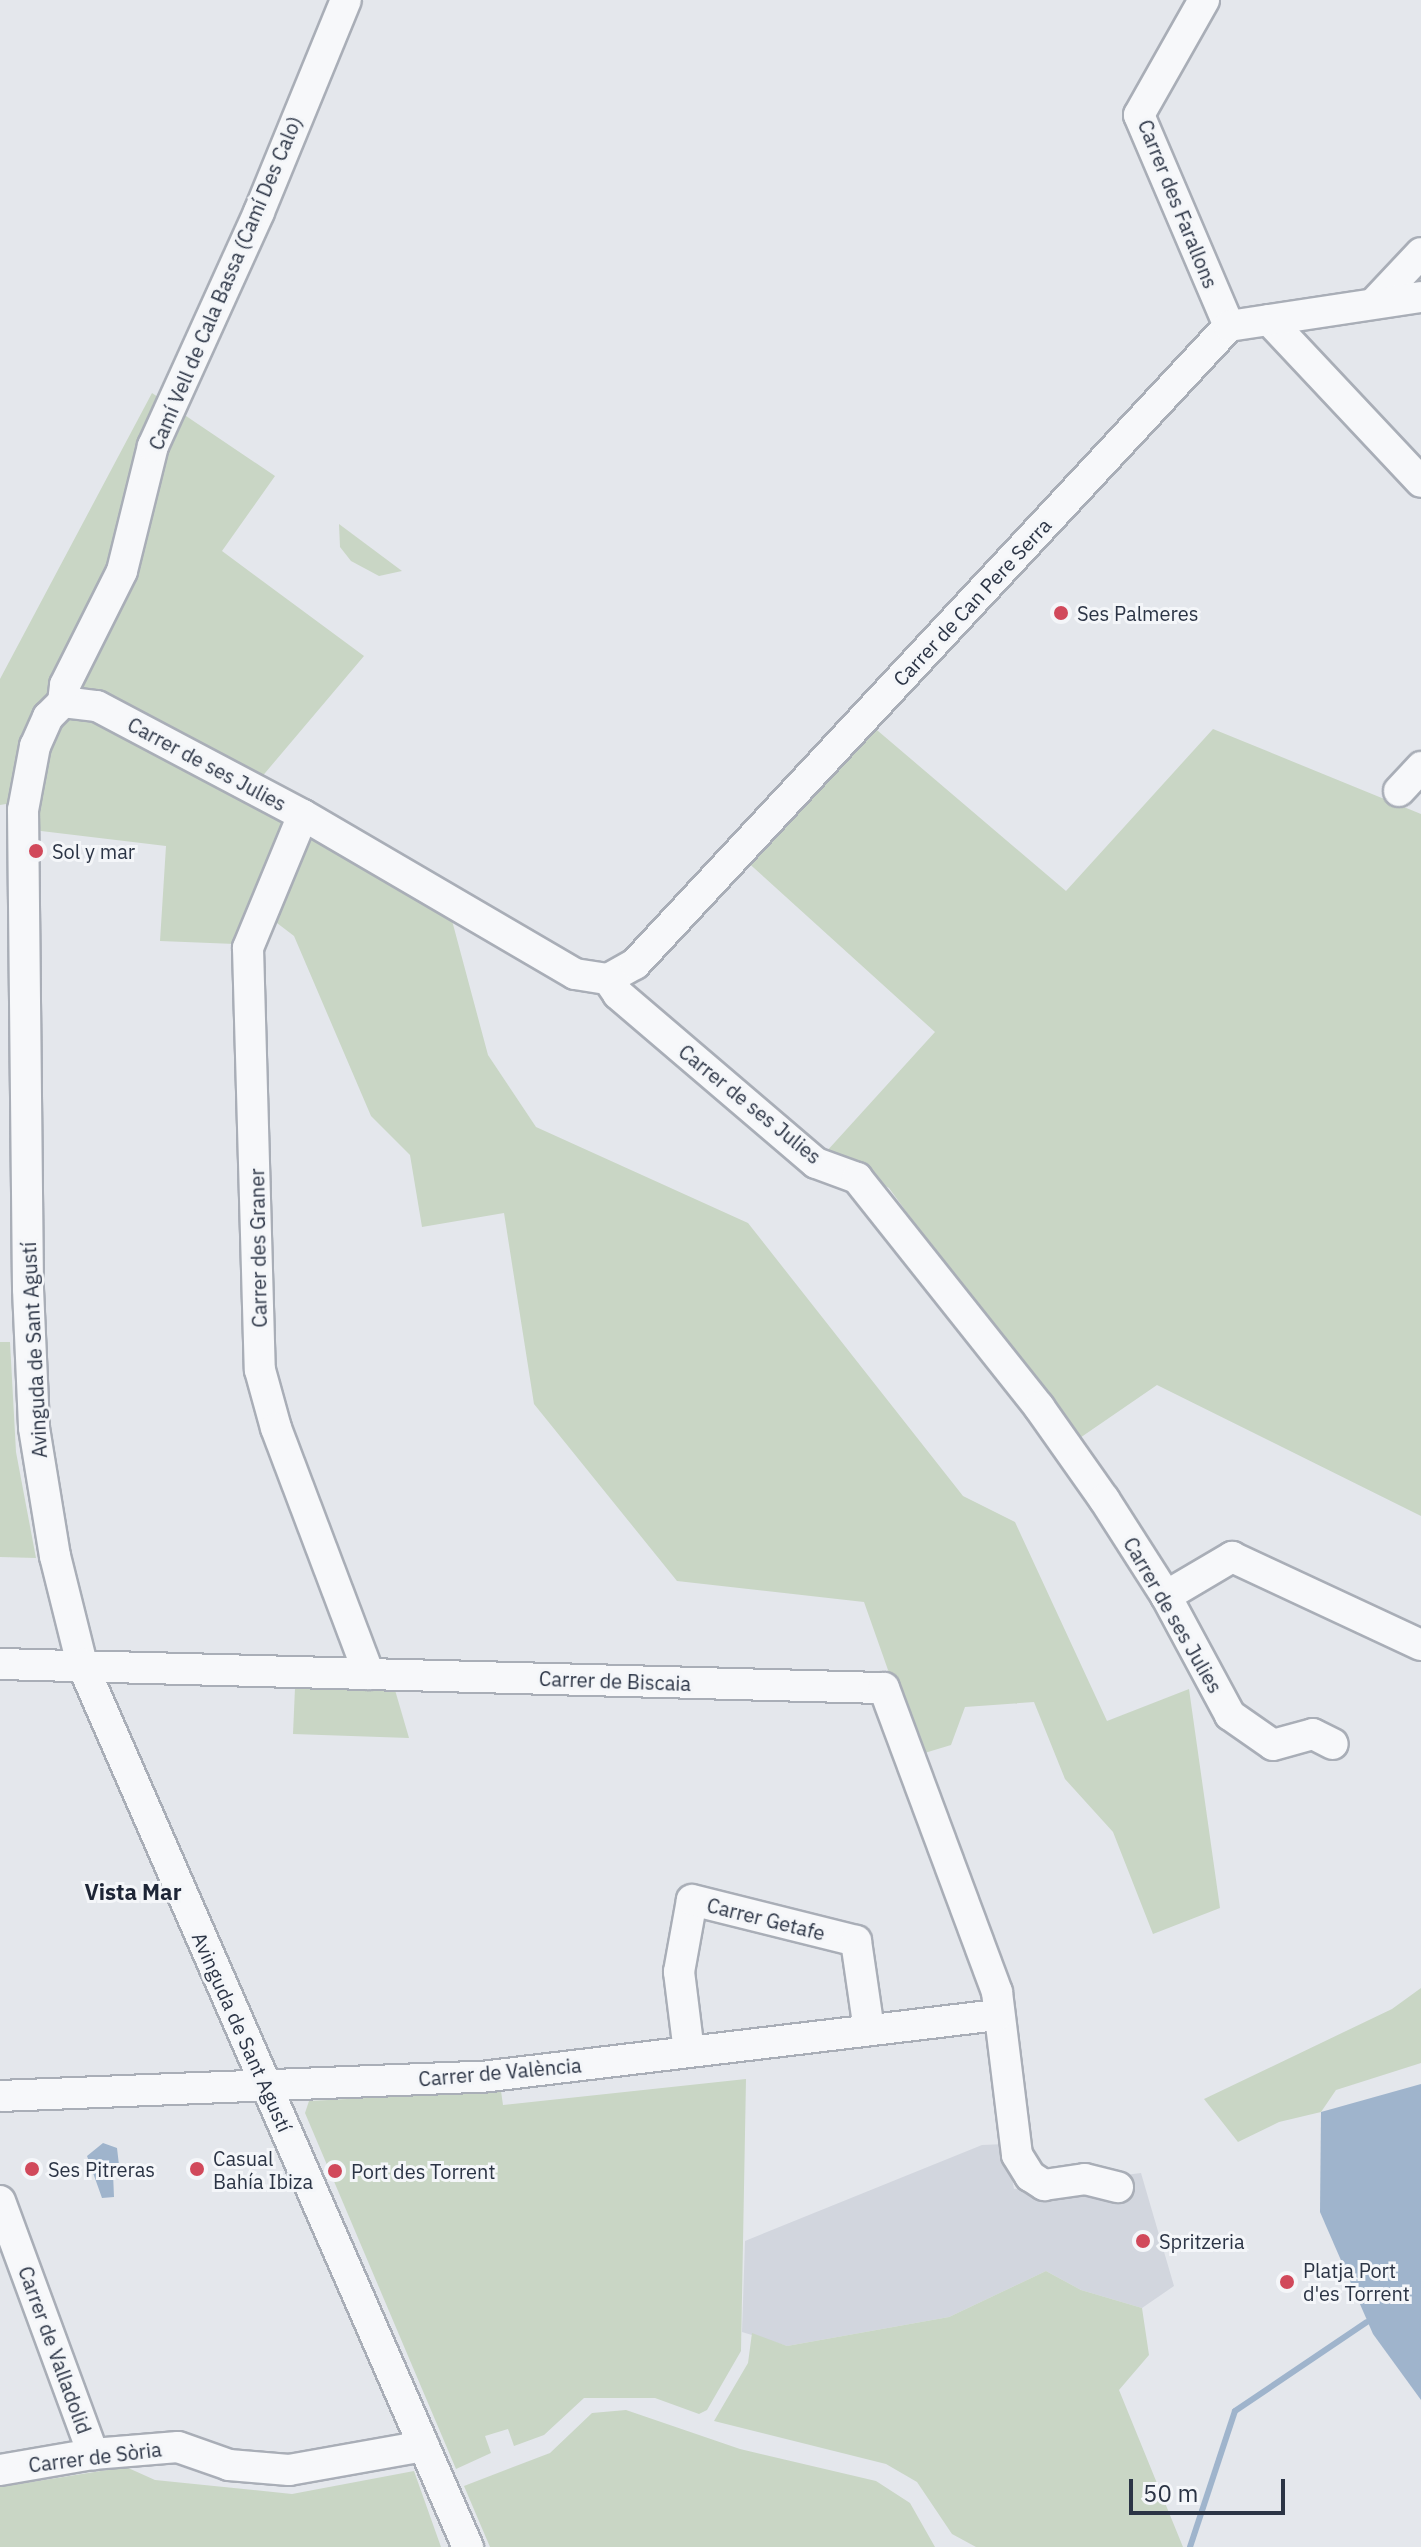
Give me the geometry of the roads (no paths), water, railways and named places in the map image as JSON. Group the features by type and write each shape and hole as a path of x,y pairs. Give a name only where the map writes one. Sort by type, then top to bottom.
{"street":[{"name":"Camí Vell de Cala Bassa (Camí Des Calo)","path":"63,702 65,685 122,571 153,446 259,212 346,0"},
{"name":"Carrer des Farallons","path":"1204,0 1139,115 1229,326"},
{"path":"1375,302 1421,253"},
{"path":"1229,326 1421,297"},
{"path":"1269,320 1421,482"},
{"name":"Carrer de Can Pere Serra","path":"608,979 635,964 1229,326"},
{"name":"Avinguda de Sant Agustí","path":"63,702 48,717 11,813 34,1428 55,1556 82,1664 468,2547"},
{"name":"Carrer de ses Julies","path":"63,702 97,706 303,815 575,974 608,979 618,994 816,1163 857,1178 1039,1407 1166,1596 1230,1715 1273,1745 1313,1734 1333,1744"},
{"path":"1399,791 1421,767"},
{"name":"Carrer des Graner","path":"303,815 248,948 260,1370 276,1428 369,1674"},
{"path":"1166,1596 1232,1557 1421,1645"},
{"name":"Carrer de Biscaia","path":"0,1664 884,1688 981,1939 997,1992 997,2015"},
{"name":"Carrer Getafe","path":"689,2052 679,1972 692,1900 856,1941 869,2030"},
{"path":"997,2015 1017,2155 1030,2176 1044,2185 1085,2179 1118,2187"},
{"name":"Carrer de València","path":"0,2096 268,2089 490,2076 997,2015"},
{"name":"Carrer de Valladolid","path":"0,2201 93,2454"},
{"name":"Carrer de Sòria","path":"0,2470 93,2454 178,2447 229,2465 289,2470 424,2446"}],"water":[{"path":"1421,2084 1421,2400 1373,2334 1320,2212 1321,2112"},
{"path":"103,2143 117,2148 119,2165 113,2173 114,2197 102,2198 87,2156"}],"waterway":[{"path":"1190,2547 1235,2411 1367,2322"}],"place":[{"name":"Ses Palmeres","path":"1061,613"},
{"name":"Sol y mar","path":"36,851"},
{"name":"Ses Pitreras","path":"32,2169"},
{"name":"Casual Bahía Ibiza","path":"197,2169"},
{"name":"Port des Torrent","path":"335,2171"},
{"name":"Spritzeria","path":"1143,2241"},
{"name":"Platja Port d'es Torrent","path":"1287,2282"}],"district":[{"name":"Vista Mar","path":"133,1892"}]}
